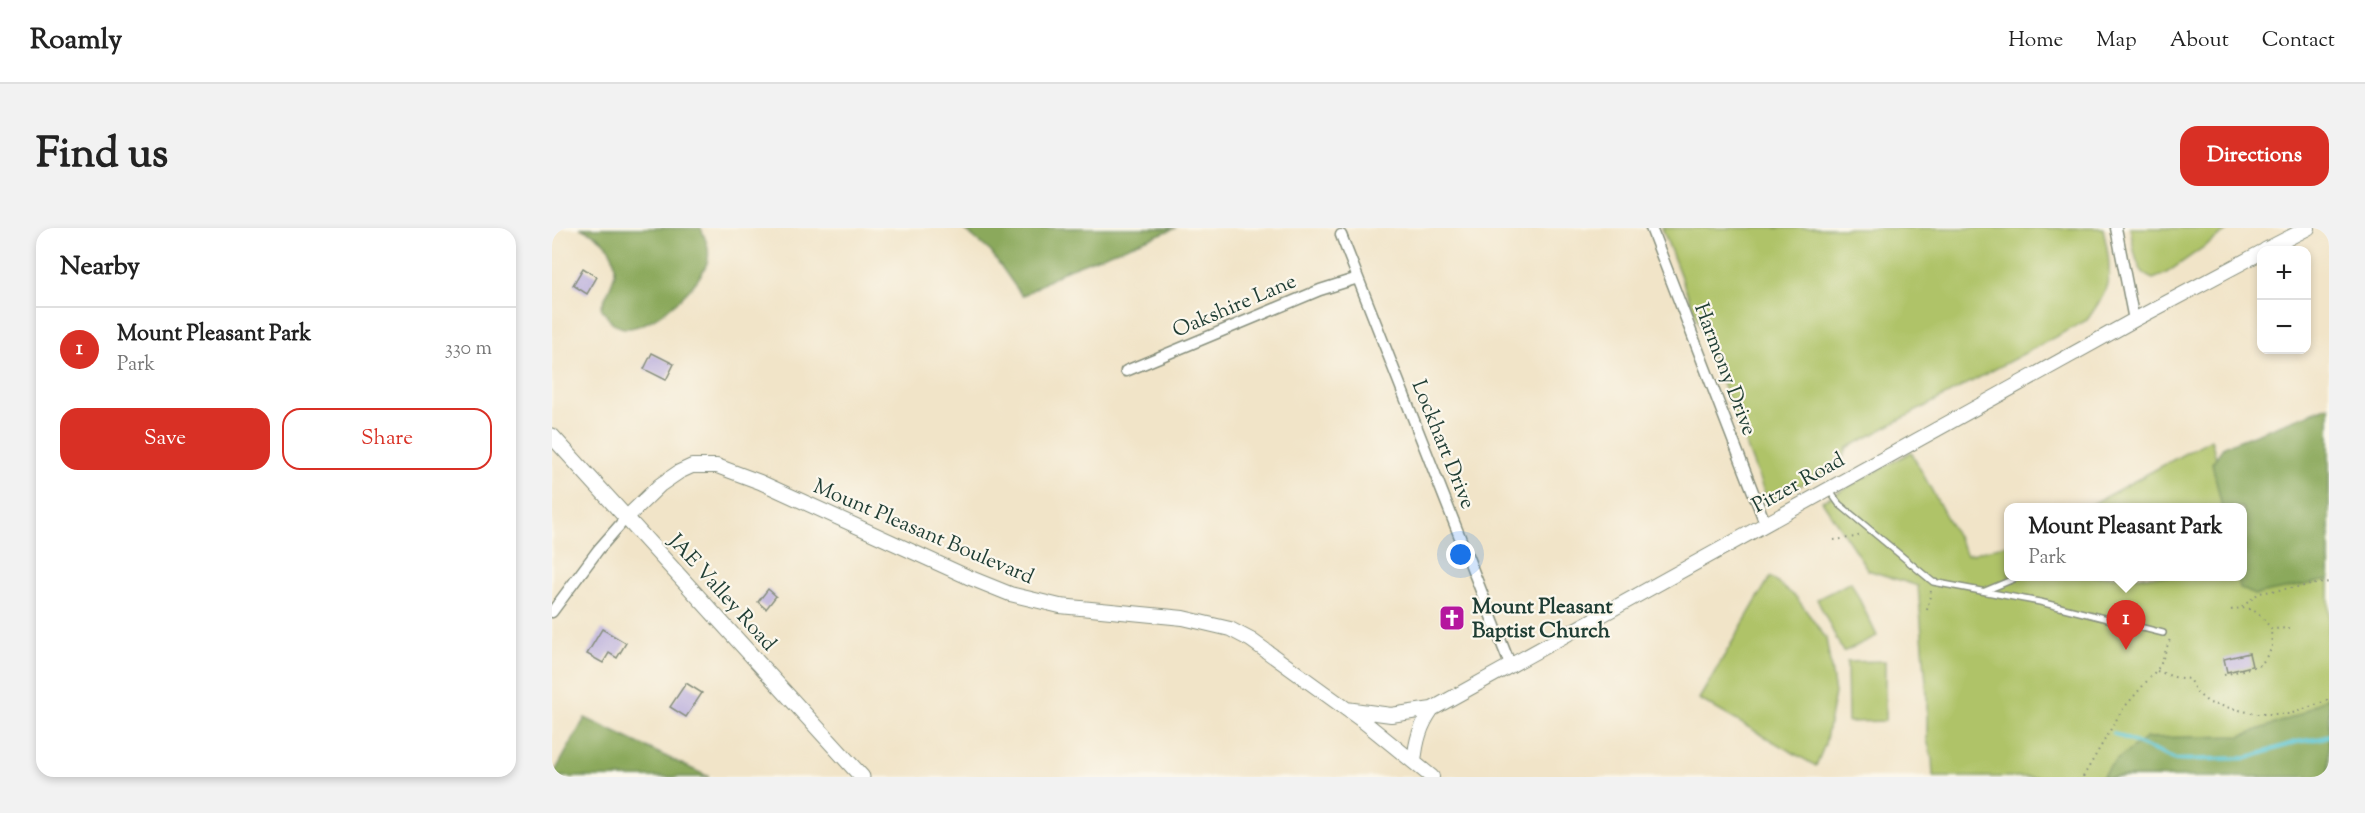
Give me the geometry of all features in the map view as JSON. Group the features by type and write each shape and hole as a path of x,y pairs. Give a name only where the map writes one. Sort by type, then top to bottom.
{"main road":[{"name":"JAE Valley Road","path":"552,436 862,777"}],"street":[{"name":"Harmony Drive","path":"1651,228 1766,523"},
{"path":"2116,228 2134,320"},
{"name":"Pitzer Road","path":"2273,246 2308,228"},
{"name":"Lockhart Drive","path":"1341,236 1511,667"},
{"name":"Pitzer Road","path":"1346,709 1391,715 1432,709 2257,254"},
{"name":"Oakshire Lane","path":"1126,371 1320,290 1358,278"},
{"name":"Mount Pleasant Boulevard","path":"626,518 660,485 679,472 692,466 706,465 730,470 1010,594 1060,606 1183,618 1230,629 1251,640 1346,709 1432,777"},
{"path":"552,612 598,550 626,518"},
{"path":"1414,762 1415,746 1421,724 1432,709"}],"lane":[{"path":"1828,489 1839,504 1933,582 2040,602 2163,633"},
{"path":"1983,591 2008,581"}],"path":[{"path":"1834,540 1856,537"},
{"path":"1927,610 1933,582"},
{"path":"2231,610 2242,607 2259,593 2329,582"},
{"path":"2224,675 2261,665 2272,648 2271,629 2256,610 2242,607"},
{"path":"2271,629 2290,628"},
{"path":"2083,777 2122,710 2157,670 2170,645 2170,638"},
{"path":"2157,670 2174,677 2189,679 2197,693 2209,703 2256,714 2290,714 2329,700"}],"green space":[{"path":"580,228 701,228 708,247 708,259 697,281 674,304 648,322 636,327 625,328 617,326 610,320 601,307 615,274 612,255 605,243"},
{"path":"963,228 1176,228 1068,269 1022,296 991,252"},
{"path":"1662,228 2103,228 2109,267 2102,296 2087,320 1847,448 1840,465 1768,502"},
{"path":"2130,228 2231,228 2165,274 2153,279 2147,276 2138,265"},
{"path":"2329,406 2329,580 2254,595 2239,587 2238,581 2247,581 2247,503 2221,503 2212,463 2224,446"},
{"path":"2211,439 2228,503 2094,503"},
{"path":"1911,452 1967,555 2004,545 2004,581 2247,581 2247,575 2329,563 2329,714 2171,777 1933,777 1932,757 1927,740 1927,695 1918,586 1868,570 1822,501"},
{"path":"1770,577 1796,597 1826,638 1835,693 1825,744 1816,766 1699,699"},
{"path":"1851,582 1877,636 1843,652 1817,599"},
{"path":"1885,661 1885,721 1848,722 1847,662"},
{"path":"2329,696 2329,777 2101,777 2114,762 2146,738 2241,736 2299,715"},
{"path":"585,718 709,777 552,777"}],"building":[{"path":"583,268 597,277 587,294 573,285"},
{"path":"652,353 674,364 666,380 644,369"},
{"path":"768,589 776,596 766,609 758,602"},
{"path":"602,629 626,643 617,658 609,653 603,663 587,654"},
{"path":"2249,653 2252,666 2227,672 2224,659"},
{"path":"686,683 702,693 686,717 670,707"}],"waterway":[{"path":"2113,733 2176,760 2247,758 2296,742 2329,735"}],"place":[{"name":"Mount Pleasant Baptist Church","path":"1452,618"},
{"name":"Mount Pleasant Park","path":"2126,650"}]}
